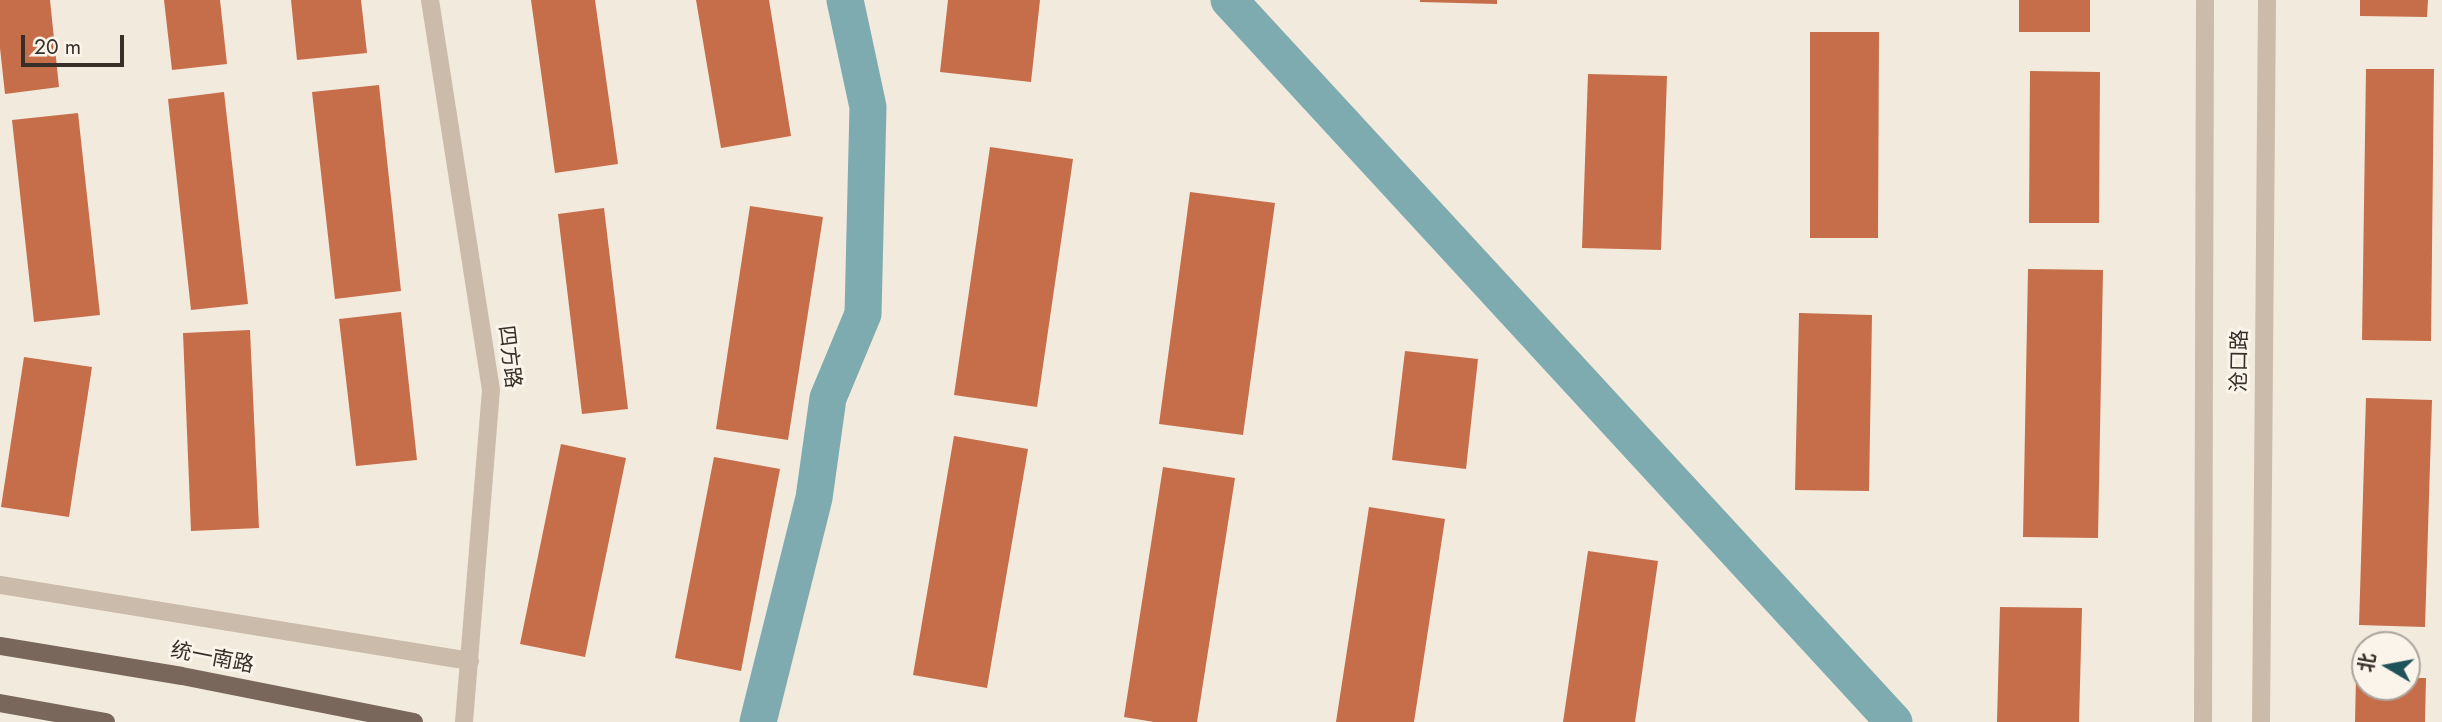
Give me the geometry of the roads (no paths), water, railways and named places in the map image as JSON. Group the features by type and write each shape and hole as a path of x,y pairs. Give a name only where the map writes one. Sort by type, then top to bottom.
{"main road":[{"name":"统一南路","path":"0,646 182,676 414,722"},
{"path":"0,703 106,722"}],"street":[{"name":"四方路","path":"430,0 491,390 464,722"},
{"name":"沧口路","path":"2203,722 2205,0"},
{"name":"沧口路","path":"2261,722 2267,0"},
{"path":"0,585 470,661"}],"waterway":[{"path":"758,722 814,498 828,398 863,314 868,107 845,0"},
{"path":"1229,0 1894,722"}]}
